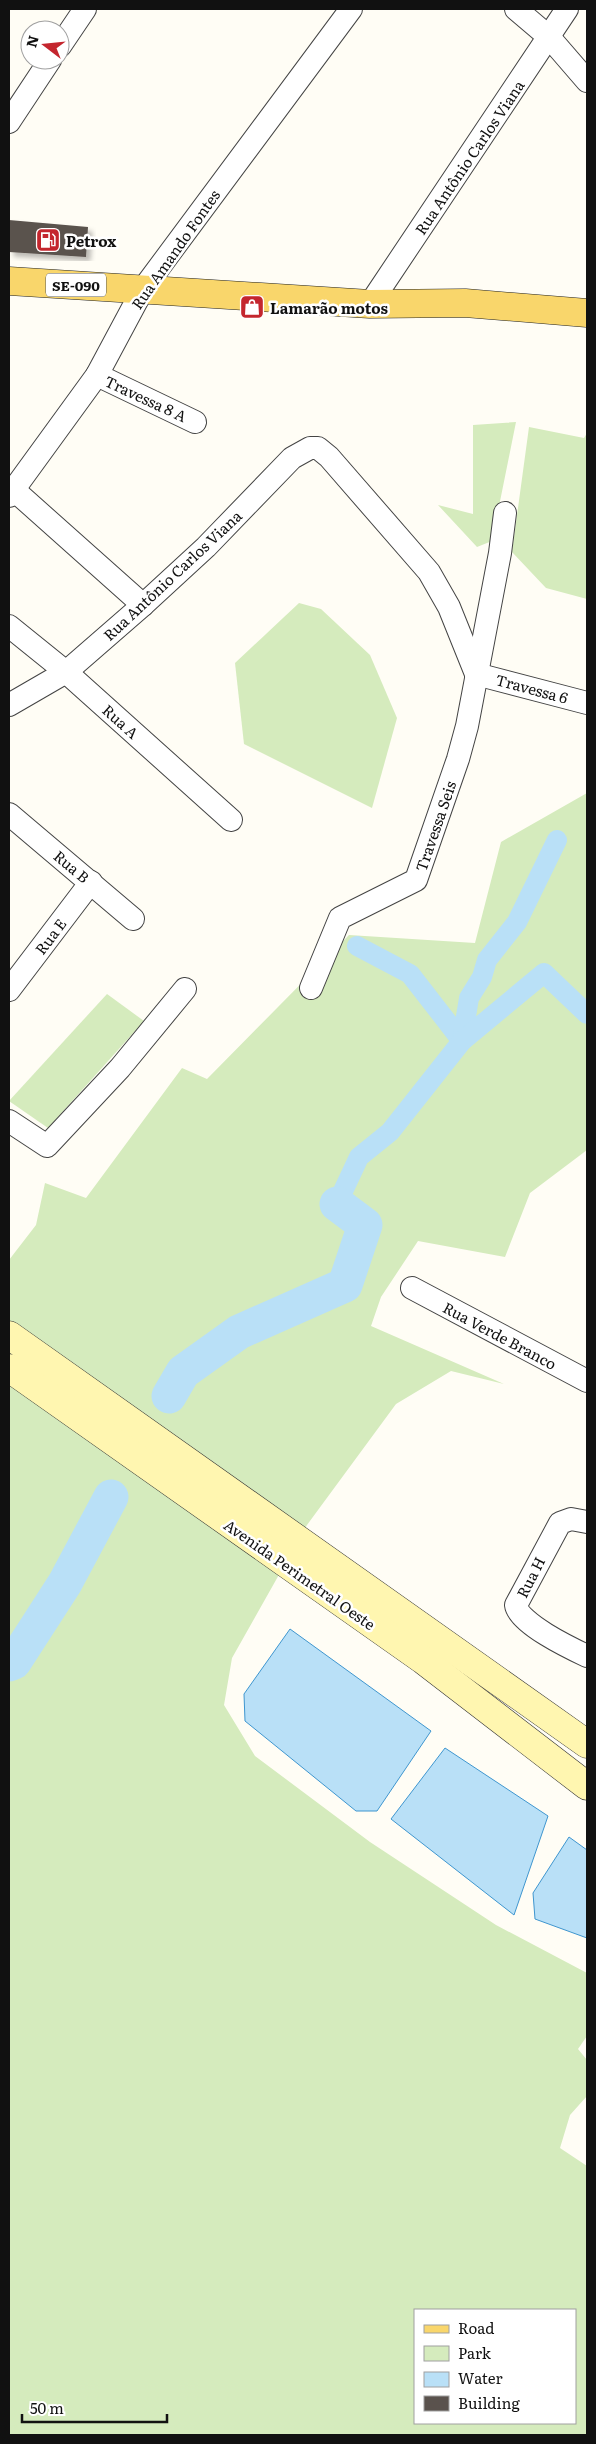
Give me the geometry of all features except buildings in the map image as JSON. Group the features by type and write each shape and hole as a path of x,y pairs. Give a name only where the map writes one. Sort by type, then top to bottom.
{"main road":[{"name":"SE-090","path":"9,281 370,304 465,303 587,313"},
{"name":"Avenida Perimetral Oeste","path":"9,1335 587,1744"},
{"name":"Avenida Perimetral Oeste","path":"9,1368 423,1660 587,1786"}],"street":[{"path":"70,31 85,9"},
{"name":"Rua Amando Fontes","path":"14,483 97,375 143,290 351,9"},
{"path":"516,9 549,37 587,81"},
{"name":"Rua Antônio Carlos Viana","path":"370,304 567,9"},
{"path":"9,122 43,70"},
{"name":"Travessa 8 A","path":"97,375 195,422"},
{"name":"Rua Antônio Carlos Viana","path":"9,705 66,672 143,606 206,546 292,458 310,448 321,450 329,457 429,572 449,607 476,674"},
{"path":"14,483 143,606"},
{"name":"Travessa Seis","path":"311,988 340,918 416,880 458,759 467,726 500,553 505,513"},
{"name":"Rua A","path":"9,626 66,672 231,820"},
{"name":"Travessa 6","path":"476,674 587,703"},
{"name":"Rua B","path":"9,814 91,882 133,920"},
{"name":"Rua E","path":"9,990 91,882"},
{"path":"9,1121 47,1146 120,1068 185,988"},
{"name":"Rua Verde Branco","path":"412,1288 587,1381"},
{"name":"Rua H","path":"587,1522 571,1518 560,1522 516,1605 517,1611 526,1620 587,1656"}],"green space":[{"path":"516,422 492,541 477,547 438,505 473,514 473,425"},
{"path":"529,427 584,438 587,433 587,599 546,588 512,552"},
{"path":"299,603 321,609 370,655 397,718 372,808 244,744 235,663"},
{"path":"587,793 587,1150 530,1193 505,1257 418,1241 381,1297 371,1326 504,1384 451,1371 396,1404 307,1525 232,1658 224,1705 255,1756 370,1842 496,1925 587,1973 587,2036 578,2049 587,2060 587,2096 570,2115 560,2148 587,2166 587,2435 9,2435 9,1260 36,1225 45,1183 86,1198 182,1068 207,1079 349,935 475,943 501,842"},
{"path":"107,994 144,1021 48,1128 9,1101"}],"water":[{"path":"290,1629 431,1731 377,1811 356,1811 245,1721 244,1694"},
{"path":"445,1748 548,1816 514,1915 391,1819"},
{"path":"569,1837 587,1850 587,1938 535,1919 533,1893"}],"waterway":[{"path":"462,1041 469,998 482,977 487,960 517,922 557,840"},
{"path":"357,946 410,974 462,1041"},
{"path":"337,1204 359,1157 390,1132 462,1041 544,973 587,1014"},
{"path":"169,1396 183,1372 239,1332 345,1285 365,1225 337,1204"},
{"path":"9,1664 14,1662 65,1583 111,1497"}],"place":[{"name":"Petrox","path":"48,240"},
{"name":"Lamarão motos","path":"252,307"}]}
